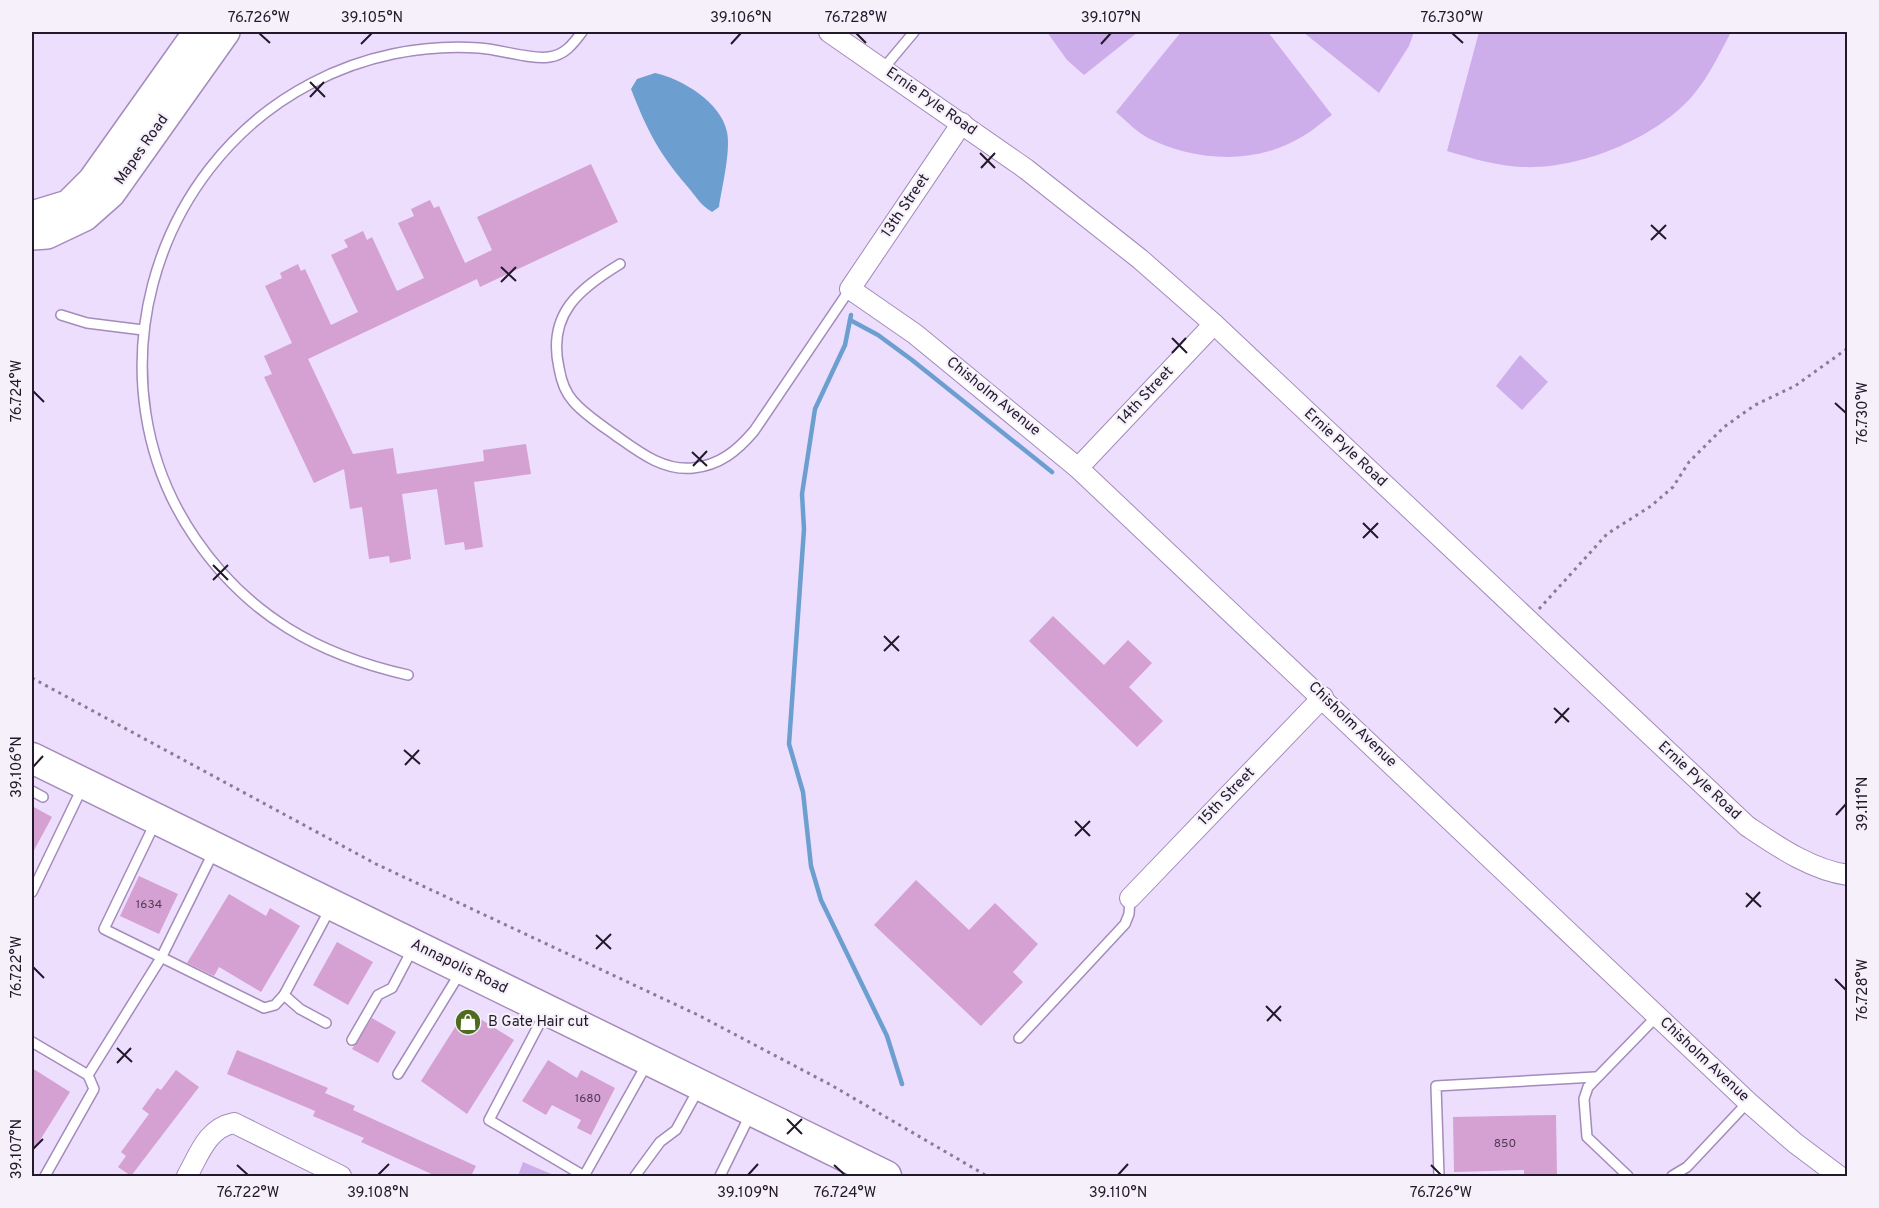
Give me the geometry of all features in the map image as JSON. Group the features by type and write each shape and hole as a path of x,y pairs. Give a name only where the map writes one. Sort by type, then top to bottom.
{"main road":[{"name":"Annapolis Road","path":"32,758 886,1176"}],"street":[{"name":"Mapes Road","path":"32,215 68,204 92,180 197,32"},
{"name":"Mapes Road","path":"32,236 47,234 85,217 111,194 226,32"},
{"name":"Ernie Pyle Road","path":"829,32 962,123 1091,219 1214,324 1747,826 1804,860 1835,873 1848,875"},
{"name":"13th Street","path":"850,289 962,123"},
{"name":"Chisholm Avenue","path":"850,289 978,384 1078,468 1323,697 1748,1102 1795,1143 1839,1176"},
{"name":"14th Street","path":"1078,468 1214,324"},
{"name":"15th Street","path":"1130,898 1323,697"},
{"path":"187,1176 212,1133 222,1125 234,1123 341,1176"}],"lane":[{"path":"408,675 344,657 287,629 247,598 207,556 177,508 156,459 143,394 143,330 155,273 163,248 186,202 225,149 276,104 328,75 373,58 404,52 457,47 547,58 565,51 582,32"},
{"path":"883,69 914,32"},
{"path":"620,264 584,288 568,307 558,326 555,349 560,375 565,390 574,402 591,417 639,452 674,468 710,465 738,449 754,431 850,289"},
{"path":"61,315 87,323 143,330"},
{"path":"32,892 85,784"},
{"path":"32,791 43,797"},
{"path":"157,819 104,929 161,958 264,1008 275,1005 284,995 332,905"},
{"path":"88,1075 161,958 216,848"},
{"path":"1019,1038 1125,924 1129,914 1130,898"},
{"path":"352,1040 378,995 392,988 415,945"},
{"path":"398,1074 463,969"},
{"path":"284,995 300,1009 326,1023"},
{"path":"547,1010 489,1120 584,1176 649,1060"},
{"path":"1628,1176 1587,1137 1584,1099 1594,1077 1657,1016"},
{"path":"32,1042 88,1075 94,1089 45,1176"},
{"path":"1438,1176 1436,1086 1594,1077"},
{"path":"635,1176 660,1142 676,1130 700,1085"},
{"path":"1672,1176 1687,1167 1748,1102"},
{"path":"720,1176 752,1111"}],"path":[{"path":"1527,621 1607,534 1651,506 1673,487 1689,462 1724,427 1755,405 1795,386 1848,348"},
{"path":"32,678 376,864 708,1020 831,1085 987,1176"}],"shaded area":[{"path":"1047,32 1138,32 1084,75 1067,60"},
{"path":"1181,32 1268,32 1332,115 1298,139 1262,153 1243,156 1223,157 1184,152 1148,138 1116,112"},
{"path":"1303,32 1414,32 1409,46 1379,93"},
{"path":"1479,32 1731,32 1714,64 1694,94 1679,110 1660,124 1639,137 1592,157 1544,167 1522,167 1474,159 1447,151"},
{"path":"1520,355 1548,382 1522,410 1496,386"},
{"path":"523,1162 556,1176 518,1176"}],"water":[{"path":"655,73 688,86 709,102 723,121 728,140 727,159 719,207 712,212 701,203 668,162 648,129 637,104 631,89 637,79"}],"building":[{"path":"591,164 618,222 480,287 477,279 308,359 353,454 393,448 397,474 484,461 483,450 526,444 531,474 474,482 483,547 465,550 464,542 445,545 437,489 402,494 411,559 390,563 389,556 369,559 362,507 350,509 344,469 314,483 264,377 272,374 264,356 292,343 265,286 282,278 280,273 298,264 301,271 305,269 331,325 358,312 331,255 348,247 344,240 363,231 367,240 372,237 397,291 424,278 398,223 414,216 411,209 430,200 434,208 439,206 465,263 492,250 477,217"},
{"path":"1053,616 1104,665 1128,640 1152,663 1129,687 1163,721 1137,747 1029,641"},
{"path":"32,806 52,817 32,854"},
{"path":"139,876 178,894 159,934 120,916"},
{"path":"916,880 969,930 995,903 1038,944 1013,972 1023,982 981,1026 874,925"},
{"path":"229,894 266,916 270,908 300,926 261,992 219,967 214,976 187,963"},
{"path":"337,942 373,962 348,1005 313,985"},
{"path":"466,1010 514,1040 467,1114 421,1081"},
{"path":"372,1018 396,1032 378,1063 352,1049"},
{"path":"237,1050 328,1088 325,1093 355,1106 353,1110 476,1166 471,1176 436,1176 361,1142 364,1138 313,1116 315,1111 227,1074"},
{"path":"548,1060 577,1078 581,1070 615,1088 591,1135 577,1128 581,1120 552,1105 546,1115 522,1101"},
{"path":"32,1068 70,1092 32,1153"},
{"path":"176,1070 199,1087 131,1176 118,1167 126,1156 121,1152 149,1114 142,1109 157,1088 161,1090"},
{"path":"1556,1115 1557,1176 1524,1176 1524,1170 1454,1172 1453,1117"}],"waterway":[{"path":"851,315 845,345 815,409 802,494 804,529 789,744 803,792 811,866 821,900 887,1036 902,1084"},
{"path":"850,320 878,335 912,360 1052,472"}],"place":[{"name":"B Gate Hair cut","path":"468,1022"}]}
